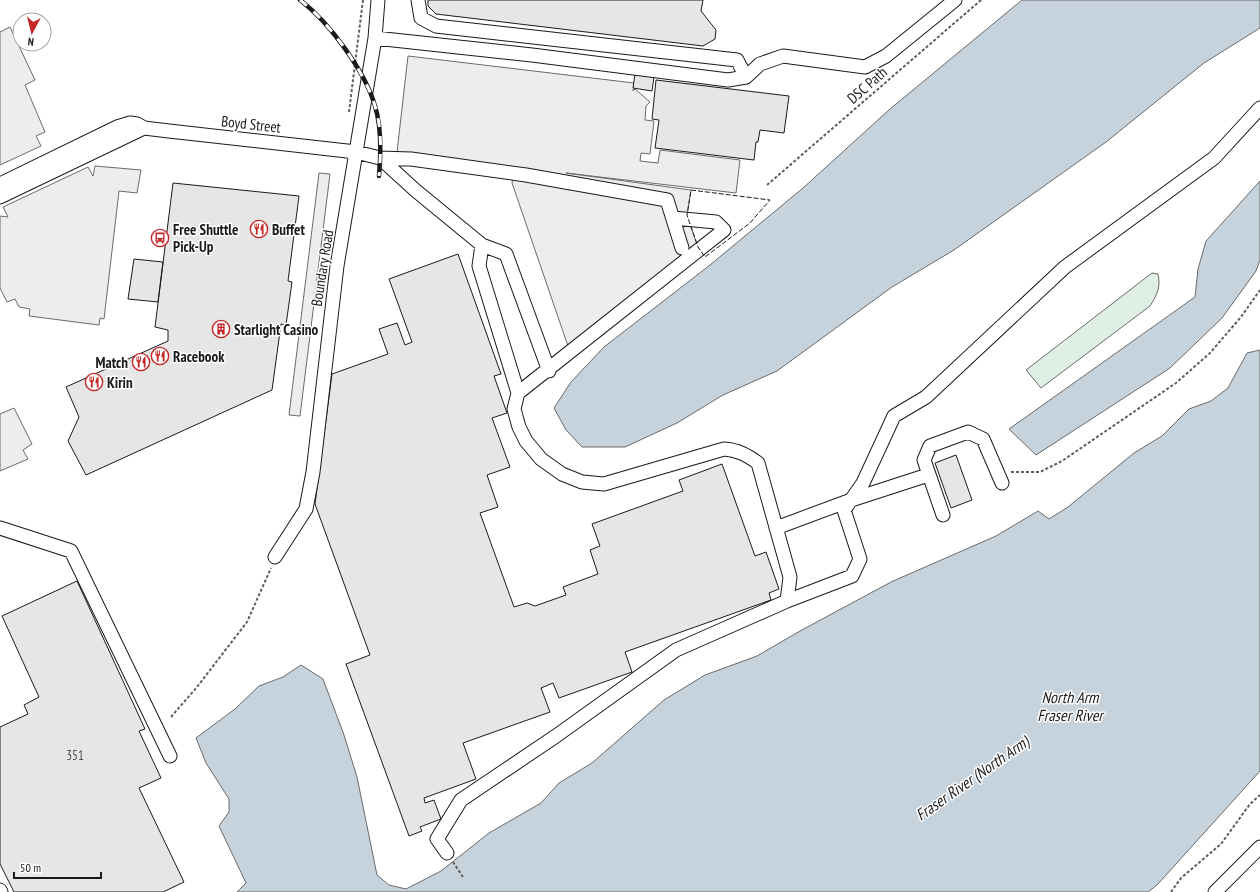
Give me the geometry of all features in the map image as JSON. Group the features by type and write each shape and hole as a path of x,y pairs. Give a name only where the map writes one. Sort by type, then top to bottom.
{"street":[{"name":"Boundary Road","path":"276,558 306,509 312,472 337,266 375,38 378,0"},
{"path":"418,0 421,18 436,26 737,60 746,78"},
{"path":"375,38 532,55 728,80 746,78 760,64 783,56 865,67 886,56 955,0"},
{"path":"447,852 437,839 462,800 556,736 676,650 787,601 852,576 860,559 844,510 863,483 894,416 926,397 1065,267 1214,158 1260,108"},
{"name":"Boyd Street","path":"0,184 117,127 130,123 137,124 144,128 356,152 380,158 411,159 526,175 666,200 672,218"},
{"path":"0,197 144,128"},
{"path":"380,158 415,190 482,245 506,254 549,371"},
{"path":"518,394 549,371 724,230 716,222 672,218 682,248"},
{"path":"482,245 479,266 518,394 514,409 519,427 526,441 540,459 562,474 582,482 604,484 724,449 739,450 758,463 790,577 787,601"},
{"path":"943,515 924,460 930,446 968,432 983,439 1000,478"},
{"path":"776,528 851,500 928,475"},
{"path":"0,528 71,551 170,756"},
{"path":"1215,892 1260,847"}],"path":[{"name":"DSC Path","path":"767,185 981,0"},
{"path":"1000,478 1040,472 1062,461 1176,383 1210,353 1241,317 1260,290"},
{"path":"172,717 198,687 247,622 276,558"},
{"path":"1172,892 1182,878 1221,844 1250,804 1260,795"},
{"path":"447,852 463,876"}],"green space":[{"path":"1152,273 1158,274 1159,287 1150,306 1041,388 1026,370"}],"shaded area":[{"path":"10,27 12,31 12,52 22,52 35,80 25,85 45,132 36,136 41,146 0,165 0,32"},
{"path":"408,56 634,83 633,91 635,89 650,102 646,106 645,120 654,121 650,154 641,153 640,161 658,163 660,150 740,160 736,193 566,173 691,190 687,216 698,247 569,349 512,183 515,167 397,152"},
{"path":"95,166 141,170 137,193 119,191 104,319 100,318 99,325 29,316 30,309 19,307 15,299 7,302 0,288 0,216 8,217 3,207 88,167 93,176"},
{"path":"319,173 330,174 300,416 289,415"},
{"path":"14,408 32,444 23,450 28,459 0,471 0,414"}],"water":[{"path":"1022,0 1260,0 1260,28 1204,63 1106,142 954,250 892,287 777,371 723,395 677,423 625,447 582,447 566,430 554,408 571,382 604,347 710,265 803,188 890,109"},
{"path":"1260,181 1260,260 1256,271 1222,318 1170,368 1036,455 1009,429 1195,297 1198,269 1206,241"},
{"name":"North Arm Fraser River","path":"1260,350 1260,771 1157,885 1148,892 237,892 246,883 219,826 229,812 229,799 206,763 196,738 235,709 259,686 283,677 301,665 323,679 344,735 357,777 377,875 389,885 406,889 441,871 489,833 541,803 559,783 592,763 664,700 705,675 757,656 891,582 996,536 1038,511 1049,519 1068,507 1134,453 1162,436 1189,409 1211,401 1228,388 1247,353"}],"building":[{"path":"428,0 703,0 701,11 716,30 715,39 703,46 436,14 428,6"},
{"path":"635,74 654,77 652,91 633,88"},
{"path":"656,80 789,96 784,133 760,130 758,142 756,142 754,160 655,148 659,120 652,119"},
{"name":"Starlight Casino","path":"173,183 299,196 288,281 292,282 286,325 281,324 272,390 86,475 68,441 79,417 66,387 168,341 168,330 155,327"},
{"path":"458,254 501,374 494,376 507,413 492,418 510,467 487,475 498,507 480,513 514,607 527,603 535,606 566,595 563,587 598,574 590,550 600,546 592,524 683,491 679,480 722,464 755,556 766,552 779,589 769,593 771,600 625,652 632,672 559,698 553,683 541,688 550,712 463,743 476,779 424,798 425,803 434,800 441,819 420,827 422,831 409,836 346,664 370,655 315,504 332,374 388,354 379,329 397,323 405,345 412,342 389,279"},
{"path":"134,259 163,262 158,302 128,299"},
{"path":"956,455 972,500 951,508 935,463"},
{"path":"77,581 145,729 139,731 161,778 139,788 184,882 163,892 14,892 0,864 0,727 28,714 24,705 39,697 2,616"}],"railway":[{"path":"300,0 323,21 345,48 355,63 370,92 375,106 380,132 379,176"}],"fence":[{"path":"691,190 770,200 750,223 705,257 698,247 687,215 691,190"}],"place":[{"name":"Buffet","path":"259,229"},
{"name":"Free Shuttle Pick-Up","path":"160,238"},
{"name":"Starlight Casino","path":"221,329"},
{"name":"Racebook","path":"160,356"},
{"name":"Match","path":"141,362"},
{"name":"Kirin","path":"94,382"}],"water label":[{"name":"Fraser River (North Arm)","path":"972,778"}]}
